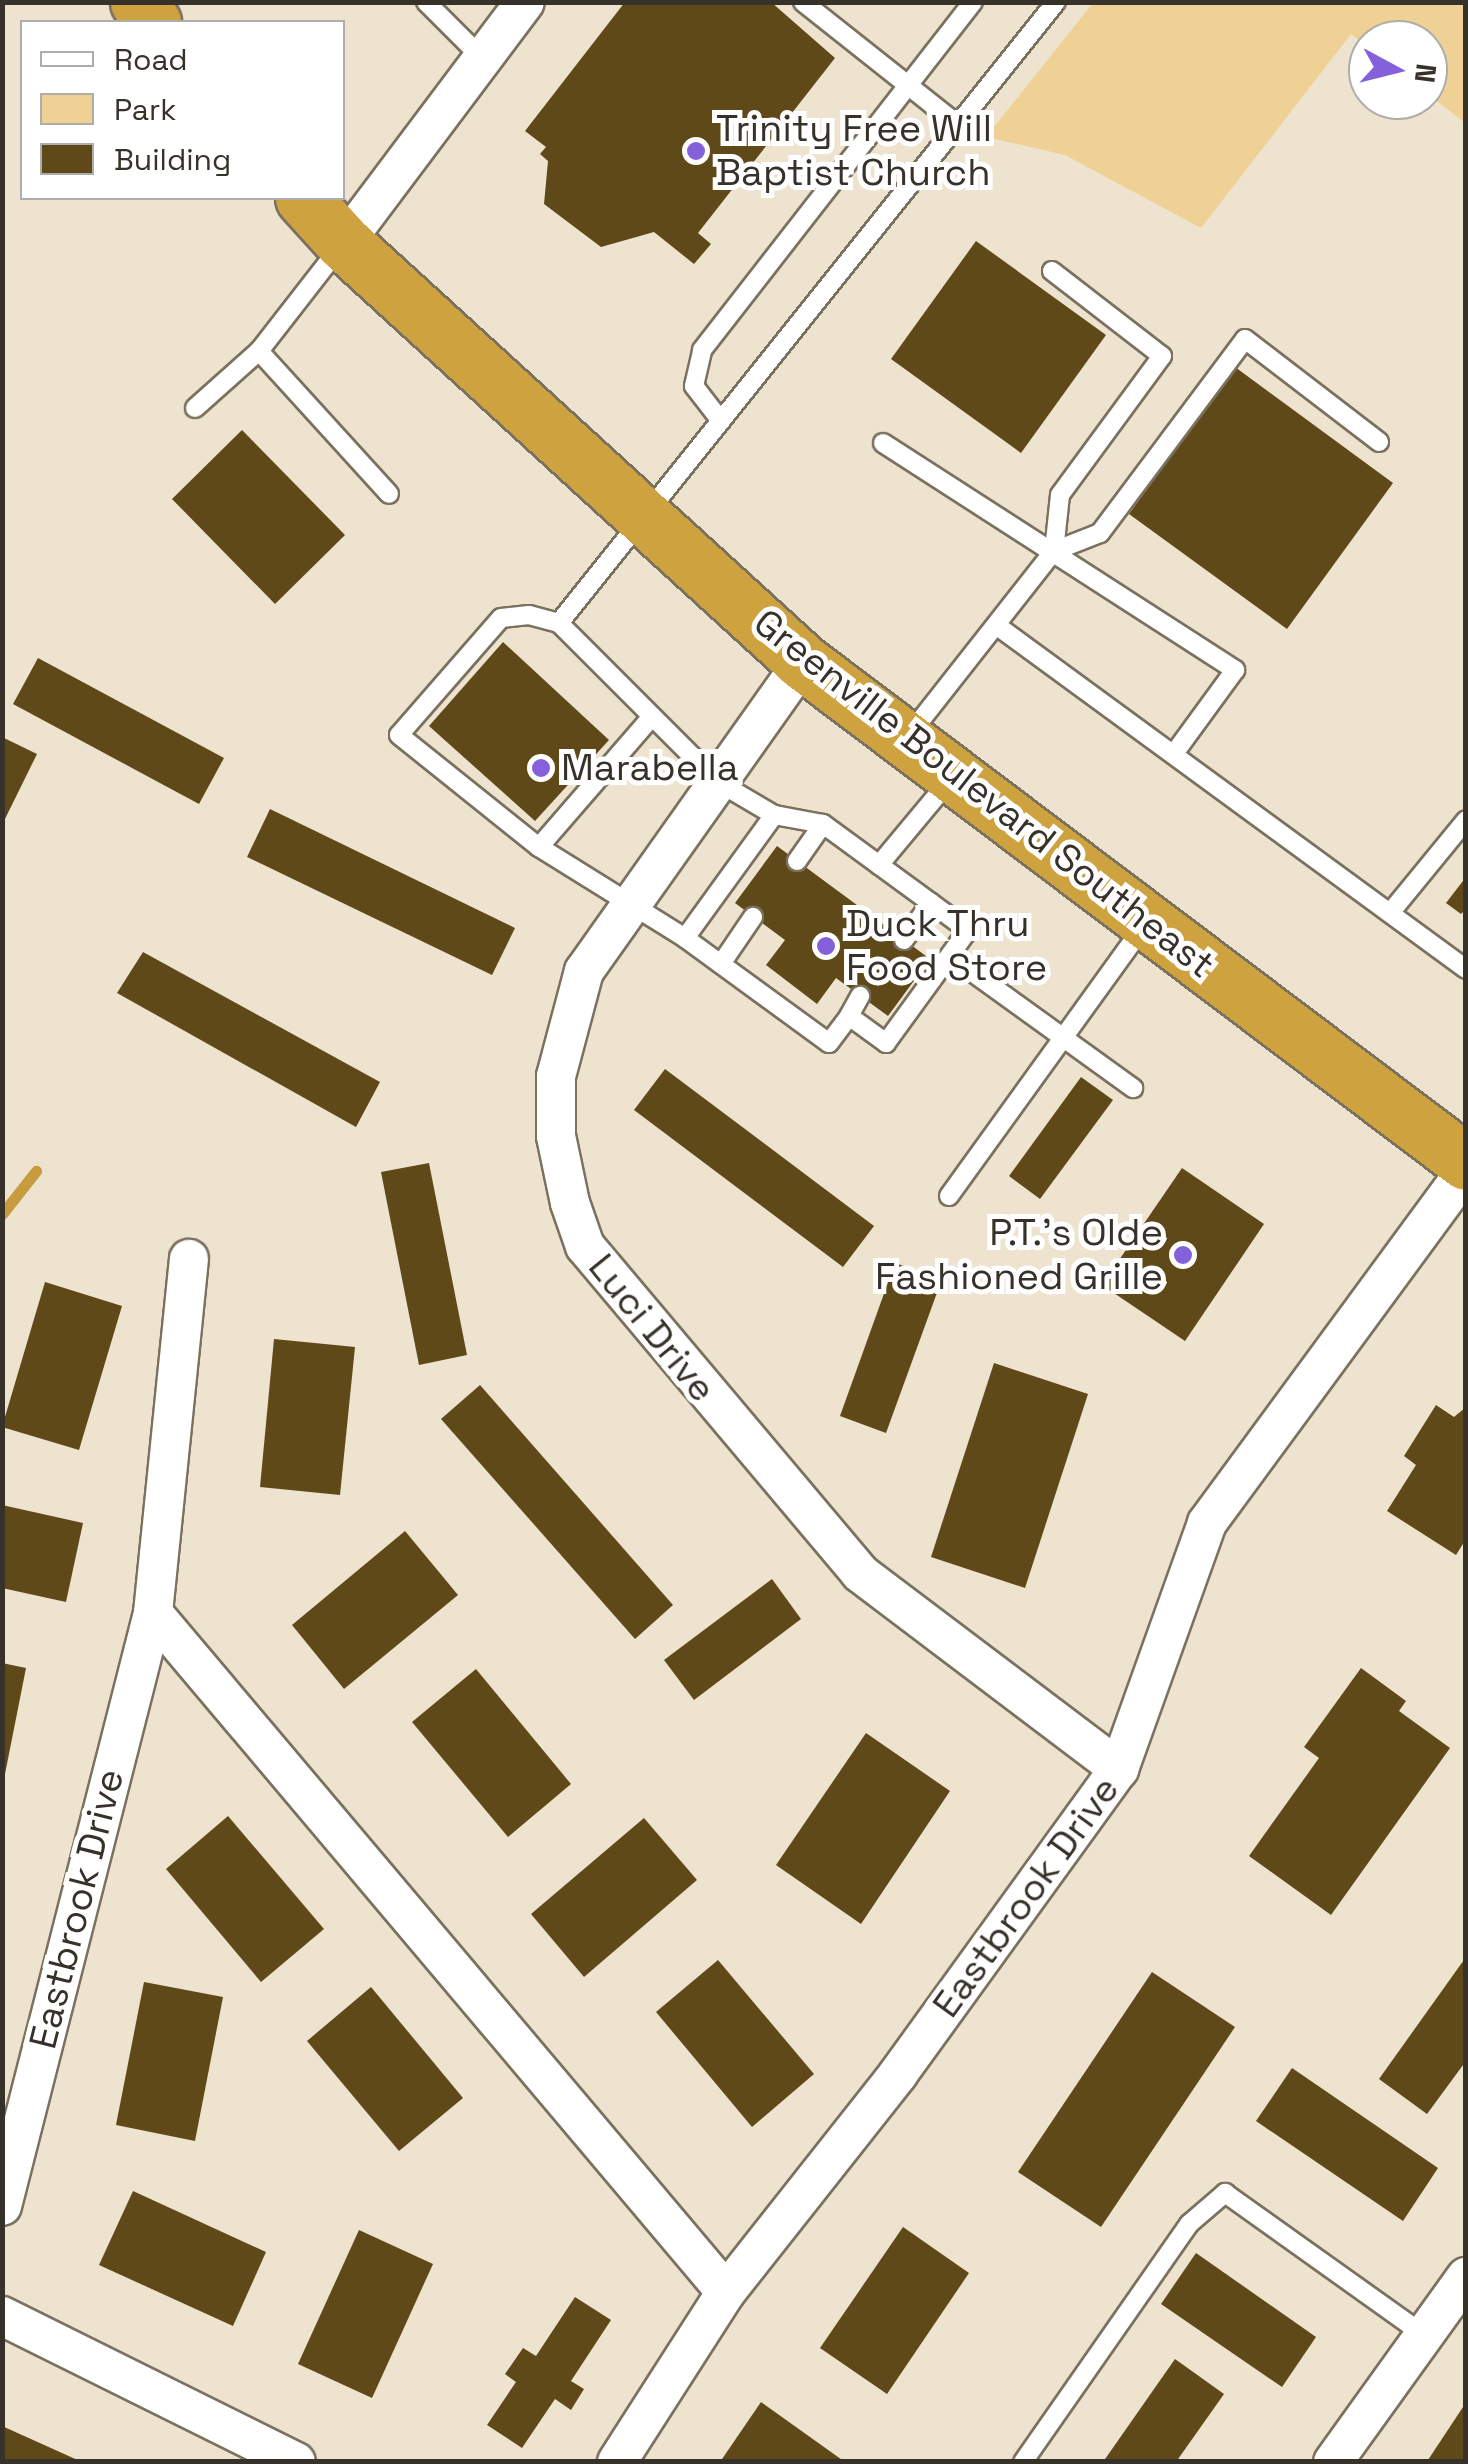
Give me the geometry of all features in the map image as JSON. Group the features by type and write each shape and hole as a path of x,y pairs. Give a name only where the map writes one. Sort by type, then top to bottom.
{"highway":[{"name":"Greenville Boulevard Southeast","path":"306,200 344,243 803,662 1466,1162"}],"street":[{"path":"344,243 525,2"},
{"name":"Luci Drive","path":"803,662 584,971 556,1076 556,1136 585,1246 860,1574 1119,1769"},
{"name":"Eastbrook Drive","path":"617,2462 726,2292 898,2074 1119,1769 1207,1522 1466,1171"},
{"name":"Eastbrook Drive","path":"2,2206 153,1613 188,1259"},
{"path":"153,1613 726,2292"},
{"path":"1333,2462 1424,2335 1460,2298"},
{"path":"2,2316 296,2462"}],"lane":[{"path":"426,2 482,58"},
{"path":"803,2 958,125"},
{"path":"722,421 694,386 702,350 973,2"},
{"path":"559,623 647,519 1056,2"},
{"path":"195,408 258,350 344,243"},
{"path":"1052,272 1162,356 1060,495 1054,551"},
{"path":"906,740 1054,551 1100,533 1245,339 1379,442"},
{"path":"258,350 390,494"},
{"path":"883,443 1236,670 1176,752"},
{"path":"848,1016 886,1043 968,930 823,824 774,815 718,782 648,720 559,623 529,615 501,618 399,735 538,847 685,938 829,1043 860,996"},
{"path":"996,626 1176,752 1466,970"},
{"path":"538,847 648,720"},
{"path":"879,865 952,776"},
{"path":"685,938 774,815"},
{"path":"1390,913 1466,820"},
{"path":"797,860 823,824"},
{"path":"904,940 931,903"},
{"path":"721,964 753,917"},
{"path":"949,1196 1147,922"},
{"path":"950,956 1133,1088"},
{"path":"1023,2462 1189,2224 1225,2193 1424,2335"}],"green space":[{"path":"1093,3 1465,3 1465,123 1448,110 1448,20 1348,20 1348,38 1201,228 1065,155 986,137"}],"building":[{"path":"625,2 771,2 835,58 698,233 711,244 694,264 654,232 601,247 544,204 548,161 540,154 546,147 525,131"},
{"path":"976,241 1106,335 1021,453 891,359"},
{"path":"1235,367 1393,483 1287,629 1129,514"},
{"path":"242,430 345,535 275,604 172,499"},
{"path":"503,642 609,740 535,821 429,726"},
{"path":"38,658 224,758 199,804 13,704"},
{"path":"2,737 37,754 2,825"},
{"path":"270,809 515,928 492,975 247,857"},
{"path":"777,846 930,959 888,1016 836,978 817,1004 766,965 785,940 735,903"},
{"path":"1466,877 1466,909 1461,914 1446,903"},
{"path":"143,952 380,1082 356,1127 117,993"},
{"path":"665,1069 874,1226 843,1267 634,1110"},
{"path":"1081,1077 1113,1100 1040,1199 1009,1176"},
{"path":"429,1163 467,1355 419,1365 381,1172"},
{"name":"P.T.’s Olde Fashioned Grille","path":"1182,1168 1264,1224 1185,1341 1102,1285"},
{"path":"895,1263 942,1279 886,1433 840,1416"},
{"path":"45,1282 122,1306 79,1450 2,1427"},
{"path":"274,1339 355,1347 340,1495 260,1487"},
{"path":"994,1363 1088,1394 1025,1588 931,1557"},
{"path":"480,1385 673,1605 635,1639 441,1419"},
{"path":"1436,1405 1454,1417 1466,1407 1466,1539 1456,1555 1387,1511 1416,1465 1404,1456"},
{"path":"2,1505 83,1523 66,1602 2,1588"},
{"path":"405,1531 458,1595 344,1689 292,1625"},
{"path":"772,1579 801,1619 694,1700 664,1660"},
{"path":"2,1663 26,1668 4,1779 2,1779"},
{"path":"1361,1668 1406,1701 1399,1711 1450,1748 1331,1915 1249,1856 1319,1758 1304,1747"},
{"path":"476,1669 571,1784 508,1837 412,1722"},
{"path":"866,1733 950,1791 861,1924 776,1865"},
{"path":"228,1816 324,1929 261,1982 166,1869"},
{"path":"644,1818 697,1880 584,1977 531,1914"},
{"path":"1466,1957 1466,2061 1427,2114 1379,2079"},
{"path":"718,1960 814,2074 752,2127 656,2012"},
{"path":"1152,1972 1235,2027 1101,2227 1018,2172"},
{"path":"144,1982 223,1997 195,2141 116,2125"},
{"path":"371,1987 463,2098 399,2151 307,2041"},
{"path":"1292,2068 1438,2168 1403,2221 1256,2121"},
{"path":"133,2191 266,2252 233,2326 99,2265"},
{"path":"903,2227 969,2273 887,2394 820,2348"},
{"path":"359,2230 433,2264 372,2398 298,2364"},
{"path":"1196,2253 1316,2337 1282,2387 1161,2304"},
{"path":"575,2297 611,2320 571,2381 584,2389 571,2410 555,2399 522,2448 487,2425 516,2382 505,2374 523,2348 536,2356"},
{"path":"1175,2359 1224,2394 1176,2462 1103,2462"},
{"path":"761,2402 845,2462 720,2462"},
{"path":"1463,2407 1466,2462 1430,2462 1428,2460"},
{"path":"2,2426 82,2462 2,2462"}],"waterway":[{"path":"2,1214 36,1171"}],"place":[{"name":"Trinity Free Will Baptist Church","path":"696,151"},
{"name":"Marabella","path":"541,768"},
{"name":"Duck Thru Food Store","path":"826,946"},
{"name":"P.T.’s Olde Fashioned Grille","path":"1183,1255"}]}
